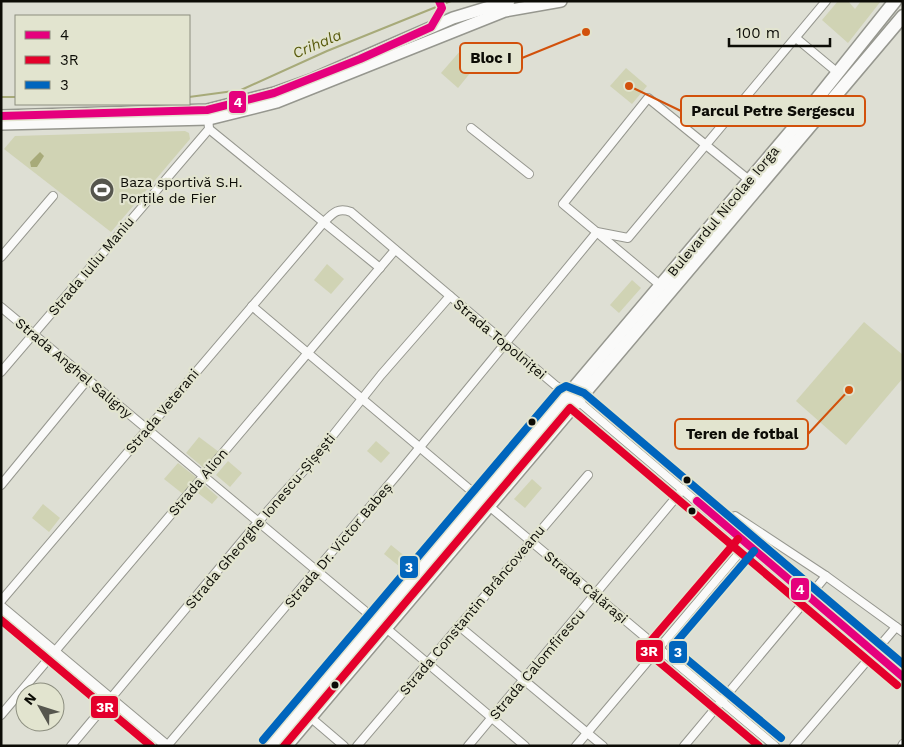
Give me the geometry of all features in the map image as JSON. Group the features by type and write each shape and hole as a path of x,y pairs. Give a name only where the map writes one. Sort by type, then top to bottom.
{"main road":[{"path":"1,124 208,120 277,102 453,18 509,1"},
{"path":"362,62 505,11 561,1"},
{"name":"Bulevardul Nicolae Iorga","path":"572,398 660,285 838,73 895,1"},
{"name":"Bulevardul Nicolae Iorga","path":"572,398 903,16"},
{"path":"1,116 208,120"},
{"path":"272,746 381,625 572,398"},
{"path":"286,746 381,625"}],"street":[{"path":"597,232 628,238 826,1"},
{"path":"796,38 838,73"},
{"path":"660,285 563,204 648,98 749,180"},
{"path":"208,120 324,222 380,268"},
{"name":"Strada Iuliu Maniu","path":"1,372 208,120"},
{"path":"471,128 529,174"},
{"path":"1,257 53,196"},
{"name":"Strada Topolniței","path":"324,222 333,212 344,210 351,212 683,490 872,653 903,677"},
{"name":"Strada Veterani","path":"1,601 324,222"},
{"name":"Strada Dr. Victor Babeș","path":"167,746 420,447 597,232"},
{"name":"Strada Alion","path":"1,715 395,250"},
{"name":"Strada Gheorghe Ionescu-Șișești","path":"71,746 450,296"},
{"name":"Strada Călărași","path":"252,306 775,746"},
{"name":"Strada Anghel Saligny","path":"1,307 525,746"},
{"path":"1,485 88,379"},
{"name":"Strada Constantin Brâncoveanu","path":"357,746 588,475"},
{"name":"Strada Calomfirescu","path":"468,746 683,490"},
{"path":"721,523 735,516 826,576 900,629 872,653 794,746"},
{"path":"576,746 746,545"},
{"path":"684,746 826,576"},
{"path":"1,607 167,746"},
{"path":"459,626 603,746"},
{"path":"310,717 344,746"}],"shaded area":[{"path":"838,1 848,1 855,9 861,1 881,1 848,43 822,20"},
{"path":"468,42 484,56 458,88 441,73"},
{"path":"626,68 647,86 632,104 610,86"},
{"name":"Baza sportivă S.H. Porțile de Fier","path":"185,131 189,133 190,139 111,232 4,149 15,136"},
{"path":"40,152 44,156 37,167 31,167 30,162"},
{"path":"327,264 344,279 331,294 314,280"},
{"path":"632,280 641,288 619,313 610,305"},
{"path":"864,322 903,355 903,378 846,445 796,401"},
{"path":"199,437 219,452 205,469 186,453"},
{"path":"376,441 390,453 381,463 367,451"},
{"path":"228,461 242,473 230,487 216,475"},
{"path":"178,463 197,478 183,494 164,479"},
{"path":"532,479 542,488 525,508 514,499"},
{"path":"201,482 218,497 212,504 194,490"},
{"path":"43,504 60,518 49,532 32,518"},
{"path":"391,545 412,562 405,571 384,554"}],"waterway":[{"name":"Crihala","path":"190,97 241,90 327,51 451,1"},
{"name":"Crihala","path":"1,97 15,97"}],"transit line":[{"name":"4","path":"1,116 207,110 274,93 360,59 431,27 442,8 439,1"},
{"name":"3","path":"263,740 559,390 566,386 584,393 903,664"},
{"name":"3R","path":"284,746 570,408 897,685"},
{"name":"4","path":"697,501 903,677"},
{"name":"3R","path":"738,539 650,642 648,649 652,656 759,746"},
{"name":"3","path":"754,551 672,647 781,738"},
{"name":"3R","path":"1,620 151,746"}],"place":[{"name":"Bloc I","path":"586,32"},
{"name":"Parcul Petre Sergescu","path":"629,86"},
{"name":"Baza sportivă S.H. Porțile de Fier","path":"102,190"},
{"name":"Teren de fotbal","path":"849,390"}]}
